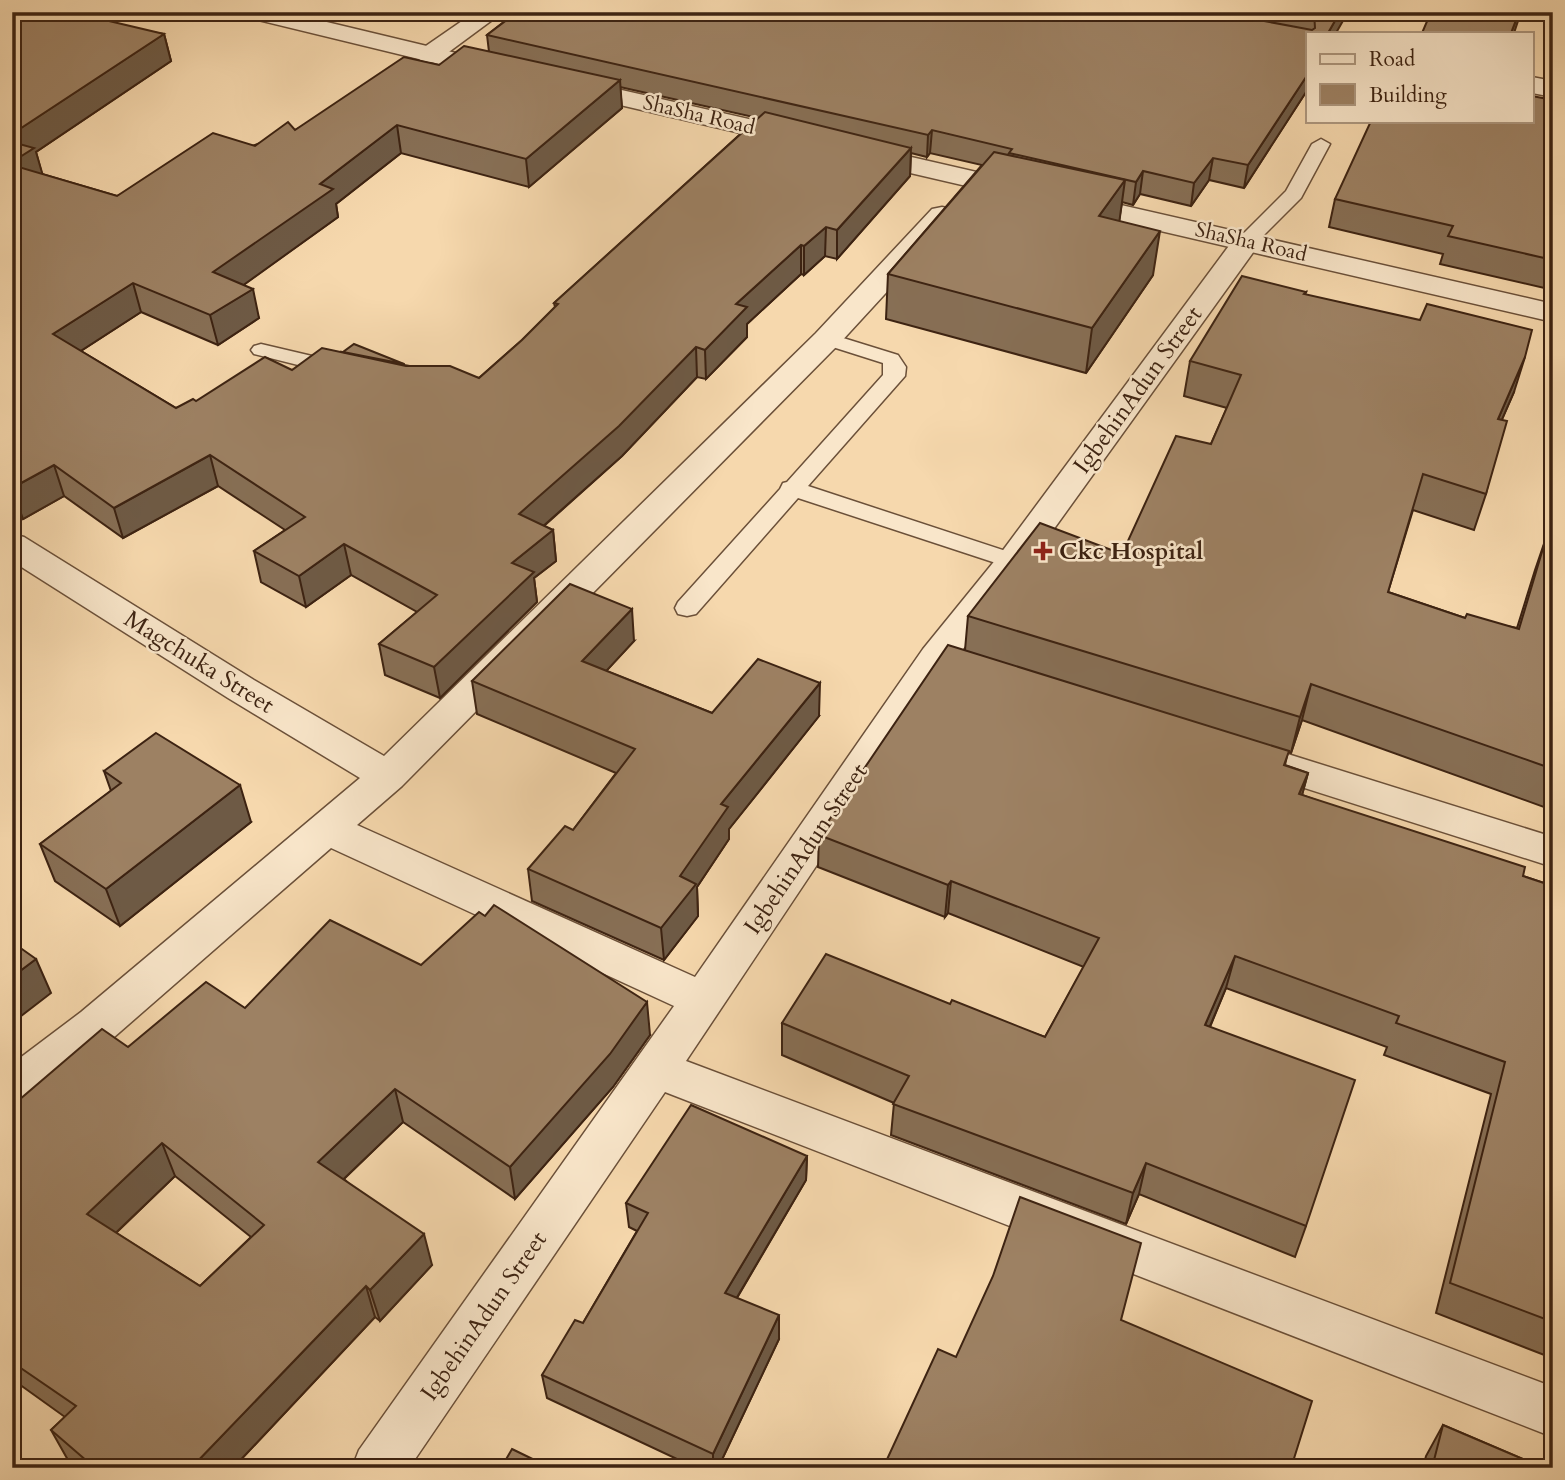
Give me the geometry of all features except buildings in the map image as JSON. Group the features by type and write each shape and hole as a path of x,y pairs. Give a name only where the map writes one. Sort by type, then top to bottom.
{"street":[{"path":"254,12 523,76"},
{"path":"429,55 491,12"},
{"name":"ShaSha Road","path":"549,82 755,137 974,181 1248,241 1553,313"},
{"path":"1534,85 1553,89"},
{"path":"12,1090 97,1025 388,776 827,339 974,181"},
{"name":"IgbehinAdun Street","path":"378,1468 656,1069 936,658 1013,561 1248,241"},
{"name":"Magchuka Street","path":"12,545 242,690 388,776"},
{"path":"936,658 975,671"},
{"path":"1225,749 1553,852"},
{"path":"327,829 703,1000"},
{"path":"656,1069 1553,1412"}],"lane":[{"path":"1248,241 1294,194 1321,144"},
{"path":"687,608 791,488 894,376 895,367 891,359 827,339"},
{"path":"261,350 363,375"},
{"path":"791,488 1013,561"}],"place":[{"name":"Ckc Hospital","path":"1043,551"}]}
